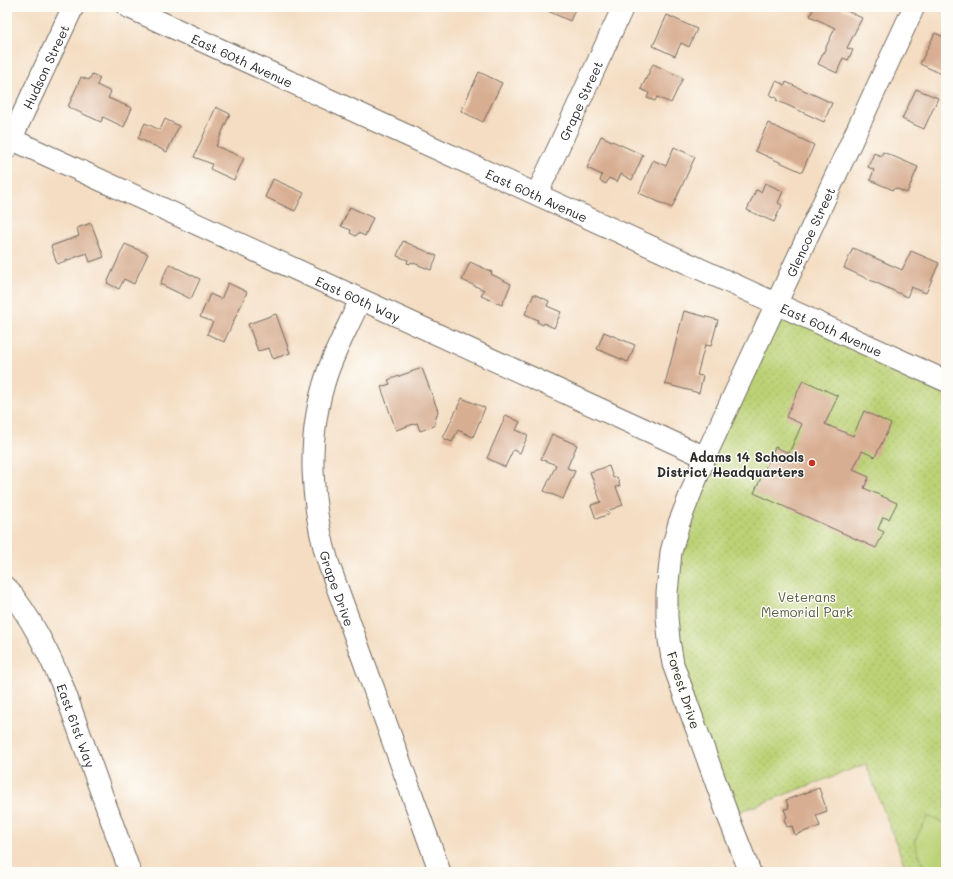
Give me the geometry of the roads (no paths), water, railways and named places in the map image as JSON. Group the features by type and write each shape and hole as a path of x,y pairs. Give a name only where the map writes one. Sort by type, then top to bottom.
{"street":[{"name":"Hudson Street","path":"9,144 73,7"},
{"name":"East 60th Avenue","path":"128,7 946,381"},
{"name":"Grape Street","path":"537,194 623,7"},
{"name":"Glencoe Street","path":"705,457 914,7"},
{"name":"East 60th Way","path":"9,144 360,300 705,457"},
{"name":"Grape Drive","path":"360,300 327,373 322,390 314,443 313,478 316,513 329,565 440,872"},
{"name":"Forest Drive","path":"705,457 679,523 673,546 667,593 668,630 673,664 750,872"},
{"name":"East 61st Way","path":"7,588 19,603 41,638 56,670 130,872"}],"place":[{"name":"Adams 14 Schools District Headquarters","path":"812,463"}],"park label":[{"name":"Veterans Memorial Park","path":"807,604"}]}
